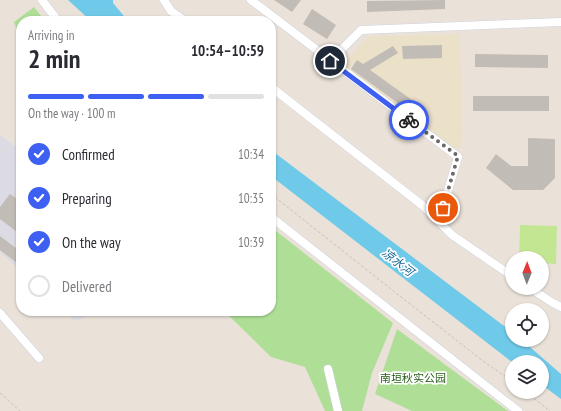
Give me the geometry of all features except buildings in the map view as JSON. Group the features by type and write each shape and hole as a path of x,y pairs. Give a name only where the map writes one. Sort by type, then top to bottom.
{"street":[{"path":"42,0 54,16"},
{"path":"164,0 179,16"},
{"path":"251,0 272,16"},
{"path":"276,19 458,156 439,221"},
{"path":"330,61 361,30 561,22"},
{"path":"276,91 422,205 452,235 505,271"},
{"path":"276,220 518,411"},
{"path":"541,295 561,307"},
{"path":"0,313 39,358"},
{"path":"328,369 338,411"}],"path":[{"path":"276,198 402,298 483,361 505,376"},
{"path":"0,393 20,411"},
{"path":"535,399 550,411"}],"shaded area":[{"path":"460,34 462,145 459,149 453,147 343,67 358,47 368,37"},
{"path":"0,135 16,147 16,266 0,252"},
{"path":"70,316 88,316 75,321"}],"green space":[{"path":"34,7 41,16 22,16"},
{"path":"520,225 557,226 556,264 549,264 549,251 519,251"},
{"path":"276,231 393,323 372,373 362,411 325,411 305,367 271,357 229,316 276,316"},
{"name":"南垣秋实公园","path":"397,329 508,411 412,411 375,394"}],"water":[{"path":"68,0 113,0 113,3 124,16 86,16"},
{"name":"凉水河","path":"276,154 505,327 505,347 530,347 539,355 505,355 505,357 276,180"},
{"path":"549,364 561,374 561,399 549,390"}],"way so far":[{"path":"409,120 458,156 443,208"}],"route":[{"path":"330,61 409,120"}]}
